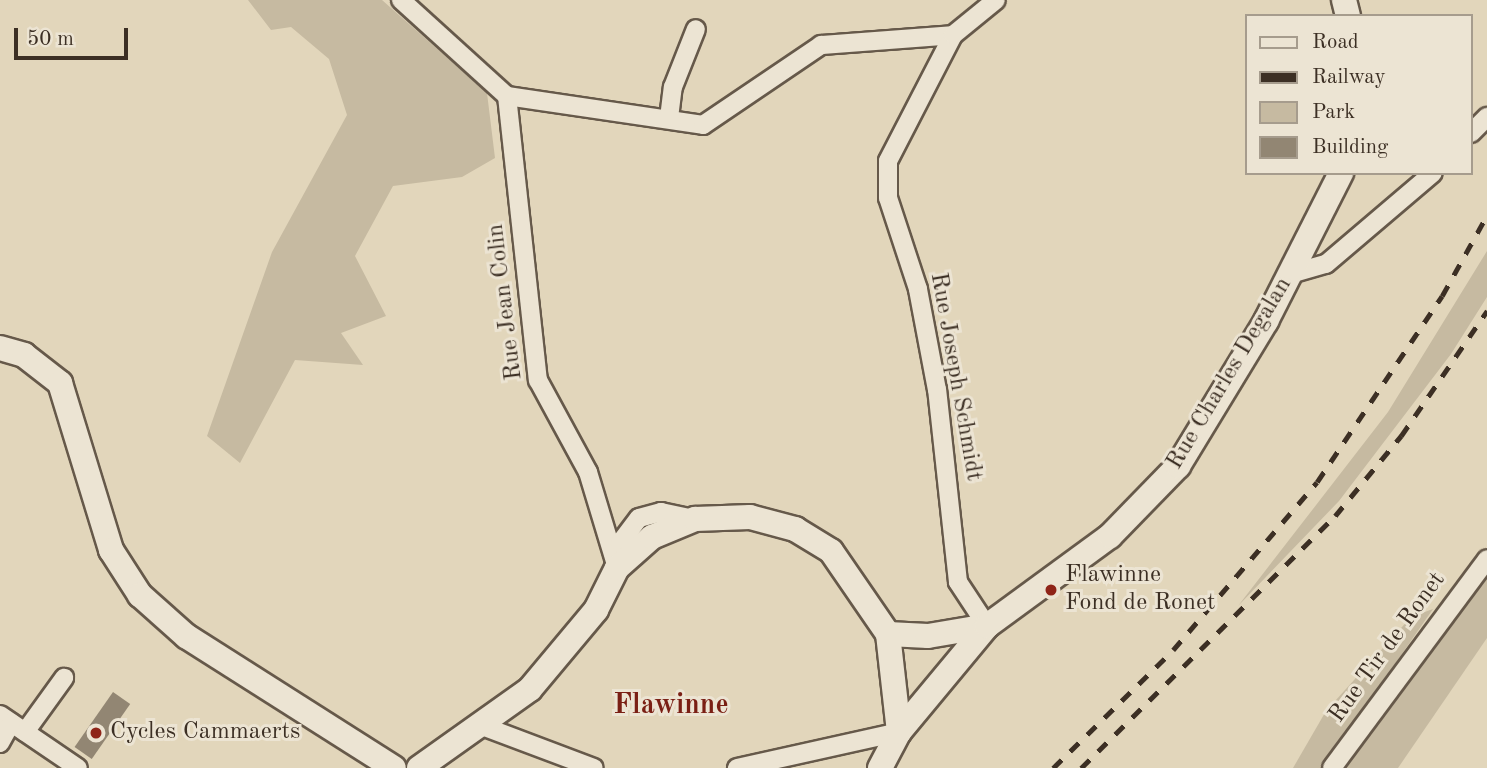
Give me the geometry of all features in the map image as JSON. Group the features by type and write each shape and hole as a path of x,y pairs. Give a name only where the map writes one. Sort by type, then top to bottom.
{"street":[{"name":"Rue Joseph Schmidt","path":"987,626 958,582 937,390 918,289 888,198 888,161 953,35 996,0"},
{"path":"405,2 507,96 703,125 821,45 953,35"},
{"path":"669,118 673,87 696,29"},
{"name":"Rue Jean Colin","path":"507,96 538,380 550,411 577,447 617,568"},
{"path":"1473,132 1487,117"},
{"name":"Rue Charles Degalan","path":"880,768 899,732 987,626 1110,536 1170,475 1290,274 1340,175"},
{"path":"1290,274 1326,264 1431,175"},
{"path":"0,348 24,355 60,383 111,550 139,595 186,636 394,768"},
{"path":"419,768 485,727 572,642 617,568 652,537 695,519 750,517 795,529 831,551 888,634 899,732 737,768"},
{"name":"Rue Tir de Ronet","path":"1332,768 1487,559"},
{"name":"Rue Charles Degalan","path":"888,634 928,636 987,626"},
{"path":"0,743 12,724 64,678"},
{"path":"12,724 78,768"},
{"path":"485,727 594,768"}],"green space":[{"path":"248,0 382,0 487,93 495,158 462,177 393,186 355,256 386,316 341,333 363,365 295,360 240,463 207,436 272,252 347,115 329,59 291,27 271,30"},
{"path":"1487,251 1487,297 1451,354 1339,501 1238,606 1388,412"},
{"path":"1487,559 1487,638 1398,768 1332,768"},
{"path":"1433,609 1323,768 1293,768 1326,711 1411,617"}],"building":[{"name":"Cycles Cammaerts","path":"113,692 130,704 92,759 75,747"}],"railway":[{"path":"1053,768 1173,650 1317,482 1442,296 1487,215"},
{"path":"1081,768 1335,516 1401,436 1487,311"}],"place":[{"name":"Flawinne Fond de Ronet","path":"1051,590"},
{"name":"Cycles Cammaerts","path":"96,733"}],"district":[{"name":"Flawinne","path":"671,706"}]}
